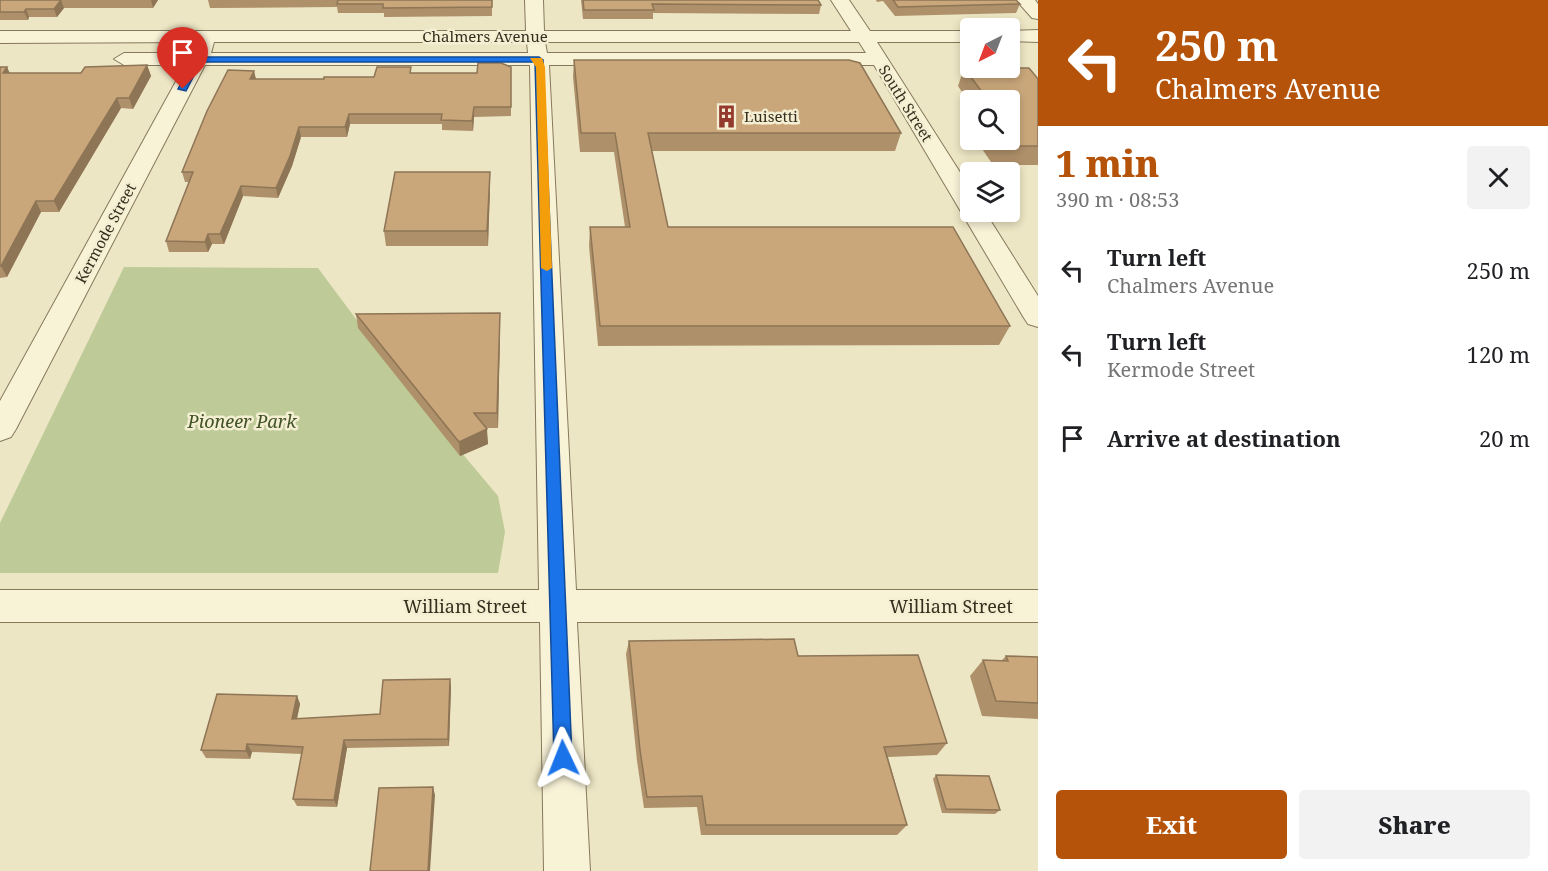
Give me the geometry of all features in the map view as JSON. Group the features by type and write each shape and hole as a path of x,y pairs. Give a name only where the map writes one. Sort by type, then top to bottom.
{"street":[{"path":"534,0 567,871"},
{"name":"South Street","path":"840,0 960,191"},
{"path":"1025,0 1038,14"},
{"name":"Chalmers Avenue","path":"105,58 198,59 863,36 960,36"},
{"path":"1020,36 1038,36"},
{"name":"Chalmers Avenue","path":"0,37 210,37 879,59"},
{"name":"Kermode Street","path":"0,429 210,37"},
{"path":"979,222 1038,318"},
{"name":"William Street","path":"0,606 1038,606"}],"green space":[{"name":"Pioneer Park","path":"124,267 318,268 408,389 498,496 505,532 498,573 0,573 0,523"}],"building":[{"path":"0,0 61,0 54,9 0,12"},
{"path":"338,0 492,0 492,7 383,8 383,4 337,4"},
{"path":"583,0 818,0 821,5 652,4 654,10 584,10"},
{"path":"893,0 1016,0 1020,4 898,7"},
{"path":"574,60 849,60 860,63 901,133 648,133 668,227 953,227 1010,326 600,326 590,227 630,227 615,133 581,133"},
{"path":"478,63 501,63 511,67 511,107 474,107 472,121 441,120 442,114 349,114 345,127 299,127 290,156 276,188 241,186 220,234 208,234 205,242 166,241 193,172 182,172 207,111 228,70 254,71 250,79 324,79 324,77 374,77 377,67 411,67 410,73 477,73"},
{"path":"147,65 129,98 117,98 54,201 36,201 0,266 0,67 7,67 3,73 81,73 85,67"},
{"path":"1020,68 1029,68 1038,79 1038,146 1020,146 1020,90 980,90 972,78 1020,78"},
{"path":"395,172 490,172 487,231 384,231"},
{"path":"500,313 497,413 474,413 487,429 459,442 356,314"},
{"path":"794,639 798,656 918,655 947,743 884,747 907,825 706,825 702,796 647,797 629,641"},
{"path":"1006,656 1038,657 1038,703 996,701 983,660 1008,661"},
{"path":"450,679 448,739 344,740 334,800 293,799 303,747 247,744 246,751 201,750 217,694 297,696 292,719 380,714 383,680"},
{"path":"936,775 989,776 1000,810 946,809"},
{"path":"433,787 428,871 370,871 379,788"}],"slow traffic":[{"path":"533,60 539,60 540,67 547,268"}],"place":[{"name":"Luisetti","path":"726,116"}],"route":[{"path":"183,89 198,59 539,60 563,758"}]}
